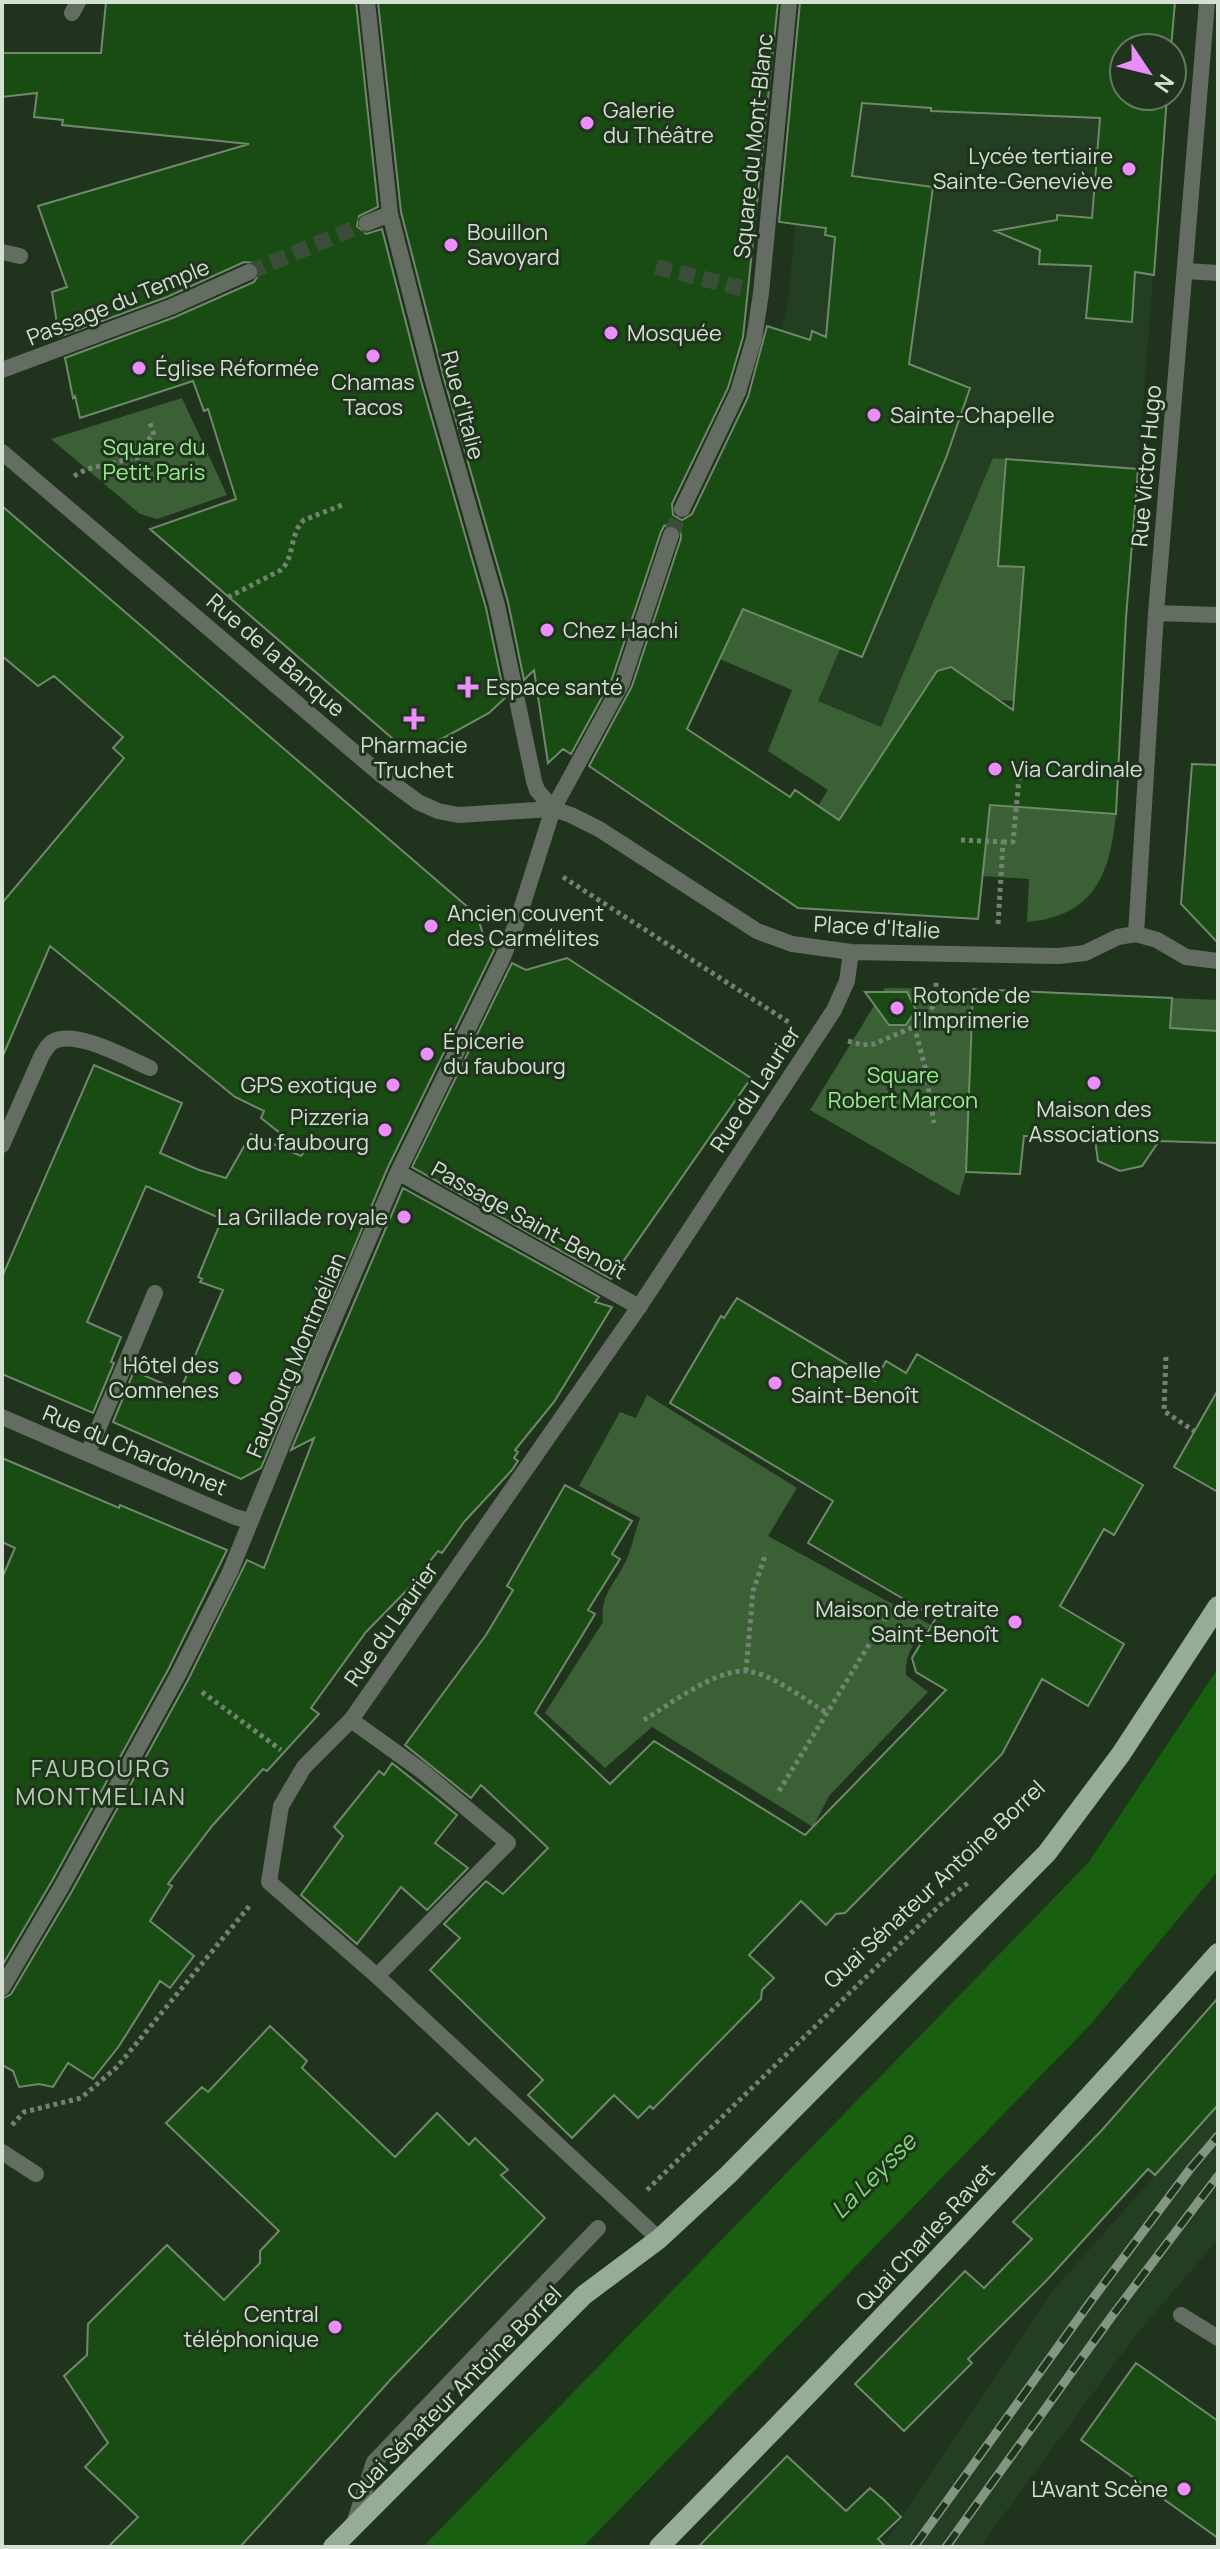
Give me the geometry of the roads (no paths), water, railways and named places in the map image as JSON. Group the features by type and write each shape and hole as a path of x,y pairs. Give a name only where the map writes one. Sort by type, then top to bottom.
{"main road":[{"name":"Quai Sénateur Antoine Borrel","path":"333,2547 584,2295 659,2239 728,2175 1047,1853 1121,1754 1218,1606"},
{"name":"Quai Charles Ravet","path":"659,2547 994,2199 1218,1953"}],"street":[{"name":"Rue d'Italie","path":"367,2 390,214 436,392 497,605 534,781 537,790 553,809"},
{"name":"Square du Mont-Blanc","path":"682,509 727,417 754,339 755,292 789,2"},
{"name":"Rue Victor Hugo","path":"1136,934 1156,613 1207,2"},
{"path":"367,223 390,214"},
{"path":"2,252 20,256"},
{"path":"1186,271 1218,273"},
{"name":"Passage du Temple","path":"2,370 171,307 249,272"},
{"name":"Rue de la Banque","path":"2,452 196,614 380,774 418,802 458,815 553,809"},
{"name":"Faubourg Montmélian","path":"2,1988 178,1675 230,1572 243,1519 398,1172 503,957 553,809 622,683 671,535"},
{"path":"1156,613 1218,615"},
{"name":"Place d'Italie","path":"553,809 584,820 764,934 792,944 851,952 1059,956 1085,953 1118,937 1136,934"},
{"path":"1136,934 1157,940 1186,957 1218,961"},
{"name":"Rue du Laurier","path":"377,1976 269,1882 281,1806 304,1767 351,1720 639,1307 834,1010 847,981 851,952"},
{"path":"2,1145 42,1055 51,1042 65,1037 84,1040 150,1068"},
{"name":"Passage Saint-Benoît","path":"398,1172 639,1307"},
{"path":"88,1453 155,1293"},
{"name":"Rue du Chardonnet","path":"2,1417 243,1519"},
{"path":"351,1720 422,1771 508,1843 377,1976 659,2239"},
{"path":"2,2152 36,2174"},
{"path":"353,2528 374,2462 598,2228"},
{"path":"1181,2315 1218,2338"}],"water":[{"name":"La Leysse","path":"1218,1668 1218,1871 1091,2024 583,2547 423,2547 1088,1863"}],"tunnel":[{"path":"249,272 367,223"},
{"path":"656,267 749,290"},
{"path":"671,535 682,509"}],"railway":[{"path":"914,2547 1091,2301 1218,2136"},
{"path":"946,2547 1112,2316 1218,2176"}],"place":[{"name":"Galerie du Théâtre","path":"587,123"},
{"name":"Lycée tertiaire Sainte-Geneviève","path":"1129,169"},
{"name":"Bouillon Savoyard","path":"451,245"},
{"name":"Mosquée","path":"611,333"},
{"name":"Chamas Tacos","path":"373,356"},
{"name":"Église Réformée","path":"139,368"},
{"name":"Sainte-Chapelle","path":"874,415"},
{"name":"Chez Hachi","path":"547,630"},
{"name":"Espace santé","path":"468,687"},
{"name":"Pharmacie Truchet","path":"414,719"},
{"name":"Via Cardinale","path":"995,769"},
{"name":"Ancien couvent des Carmélites","path":"431,926"},
{"name":"Rotonde de l'Imprimerie","path":"897,1008"},
{"name":"Épicerie du faubourg","path":"427,1054"},
{"name":"Maison des Associations","path":"1094,1083"},
{"name":"GPS exotique","path":"393,1085"},
{"name":"Pizzeria du faubourg","path":"385,1130"},
{"name":"La Grillade royale","path":"404,1217"},
{"name":"Hôtel des Comnenes","path":"235,1378"},
{"name":"Chapelle Saint-Benoît","path":"775,1383"},
{"name":"Maison de retraite Saint-Benoît","path":"1015,1622"},
{"name":"Central téléphonique","path":"335,2327"},
{"name":"L'Avant Scène","path":"1184,2489"}],"district":[{"name":"FAUBOURG MONTMELIAN","path":"101,1783"}],"park label":[{"name":"Square du Petit Paris","path":"154,460"},
{"name":"Square Robert Marcon","path":"903,1088"}]}
